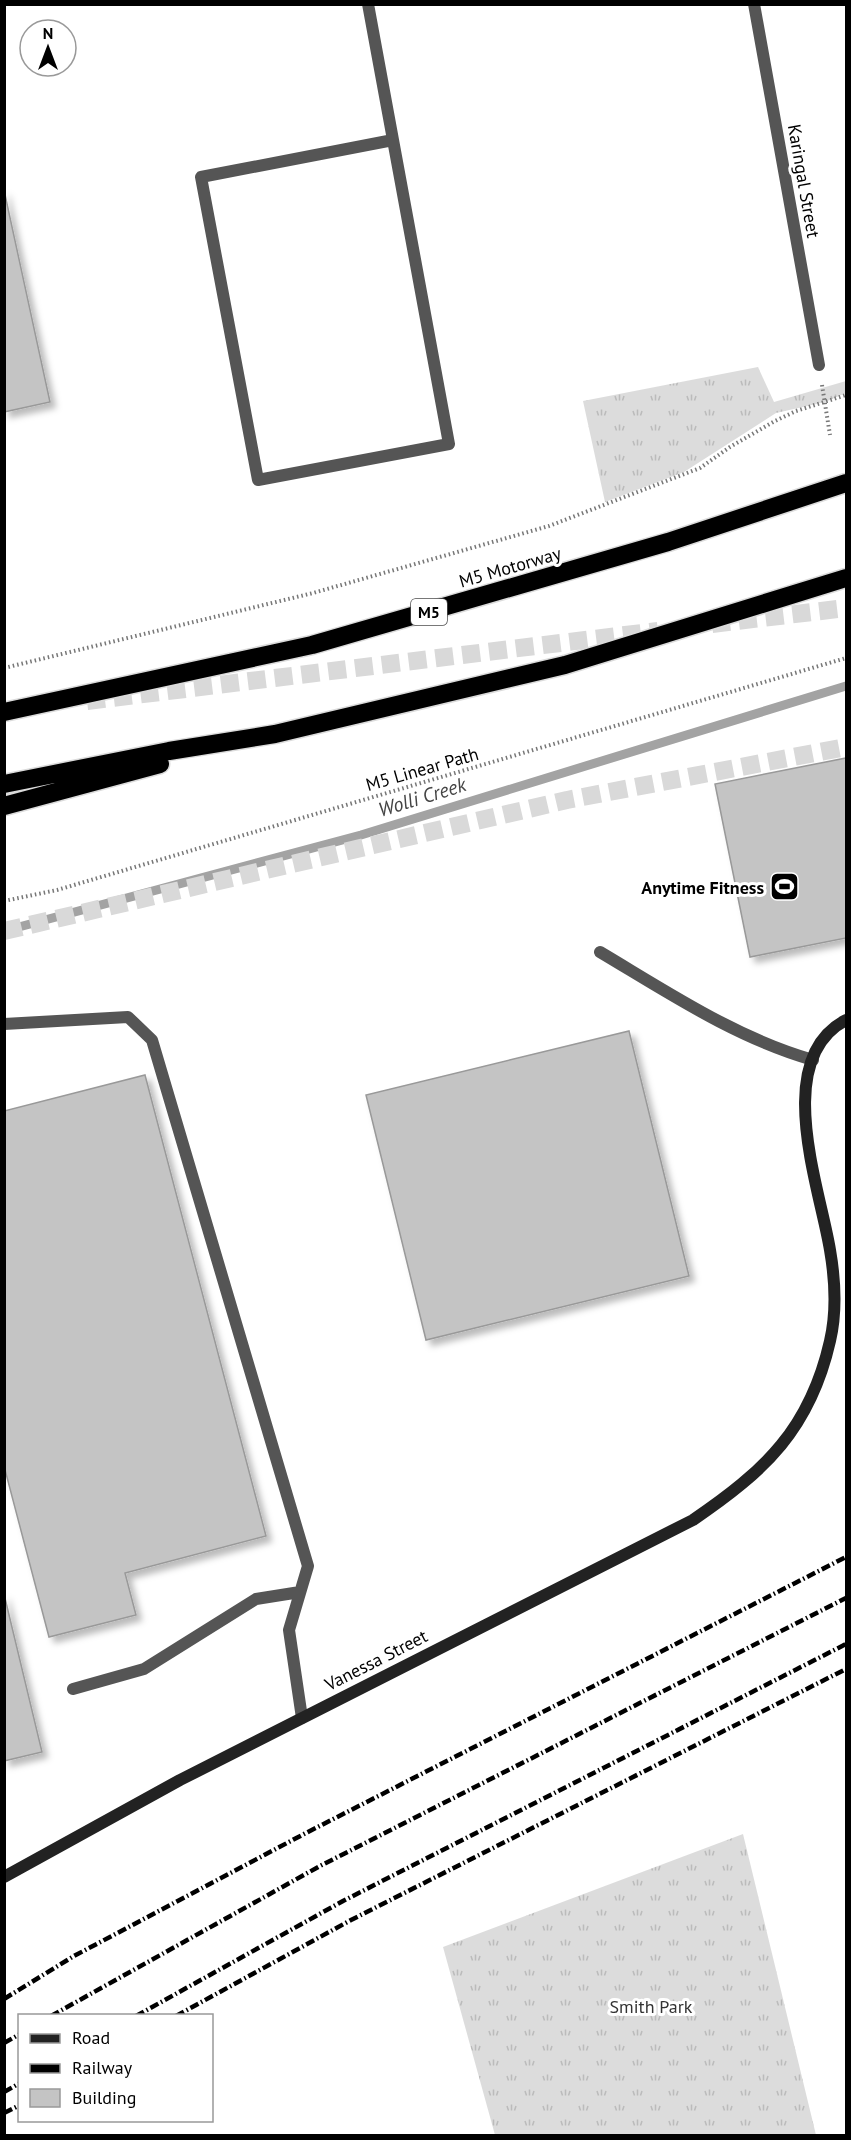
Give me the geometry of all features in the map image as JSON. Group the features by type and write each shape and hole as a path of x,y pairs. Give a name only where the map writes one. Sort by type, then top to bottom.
{"highway":[{"name":"M5 Motorway","path":"4,712 312,645 656,545 846,483"},
{"path":"4,806 275,734 565,665 846,578"},
{"path":"4,784 169,751 275,734"}],"main road":[{"name":"Vanessa Street","path":"4,1877 180,1780 693,1520 759,1471 789,1437 806,1406 824,1360 833,1319 835,1294 830,1250 806,1128 806,1087 813,1060 827,1035 846,1020"}],"street":[{"path":"368,4 449,444 258,480 201,177 393,141"},
{"name":"Karingal Street","path":"754,4 819,365"},
{"path":"600,952 716,1020 773,1048 813,1060"},
{"path":"4,1024 128,1017 153,1040 308,1566 289,1630 302,1718"},
{"path":"73,1689 144,1668 256,1599 300,1592"}],"path":[{"path":"4,668 268,605 549,526 699,468 775,421 846,395"},
{"path":"825,402 830,435"},
{"name":"M5 Linear Path","path":"4,901 69,887 846,658"}],"green space":[{"path":"758,367 774,402 846,381 846,393 825,402 776,413 684,472 605,502 583,401"},
{"name":"Smith Park","path":"743,1834 816,2135 495,2135 443,1947"}],"building":[{"path":"4,190 50,402 4,412"},
{"path":"846,758 846,938 750,957 715,784"},
{"path":"629,1031 689,1276 426,1340 366,1095"},
{"path":"145,1075 266,1536 125,1573 136,1615 49,1637 4,1466 4,1111"},
{"path":"4,1594 42,1752 4,1761"}],"waterway":[{"name":"Wolli Creek","path":"4,931 361,835 846,686"}],"tunnel":[{"path":"712,624 846,608"},
{"path":"87,701 658,631"},
{"path":"4,931 567,800 846,747"}],"railway":[{"path":"4,1999 74,1956 304,1834 846,1557"},
{"path":"55,2014 320,1866 846,1598"},
{"path":"140,2014 343,1901 846,1644"},
{"path":"180,2014 351,1920 846,1669"},
{"path":"4,2043 18,2035"},
{"path":"4,2092 18,2084"},
{"path":"4,2113 18,2106"}],"place":[{"name":"Anytime Fitness","path":"785,887"}]}
